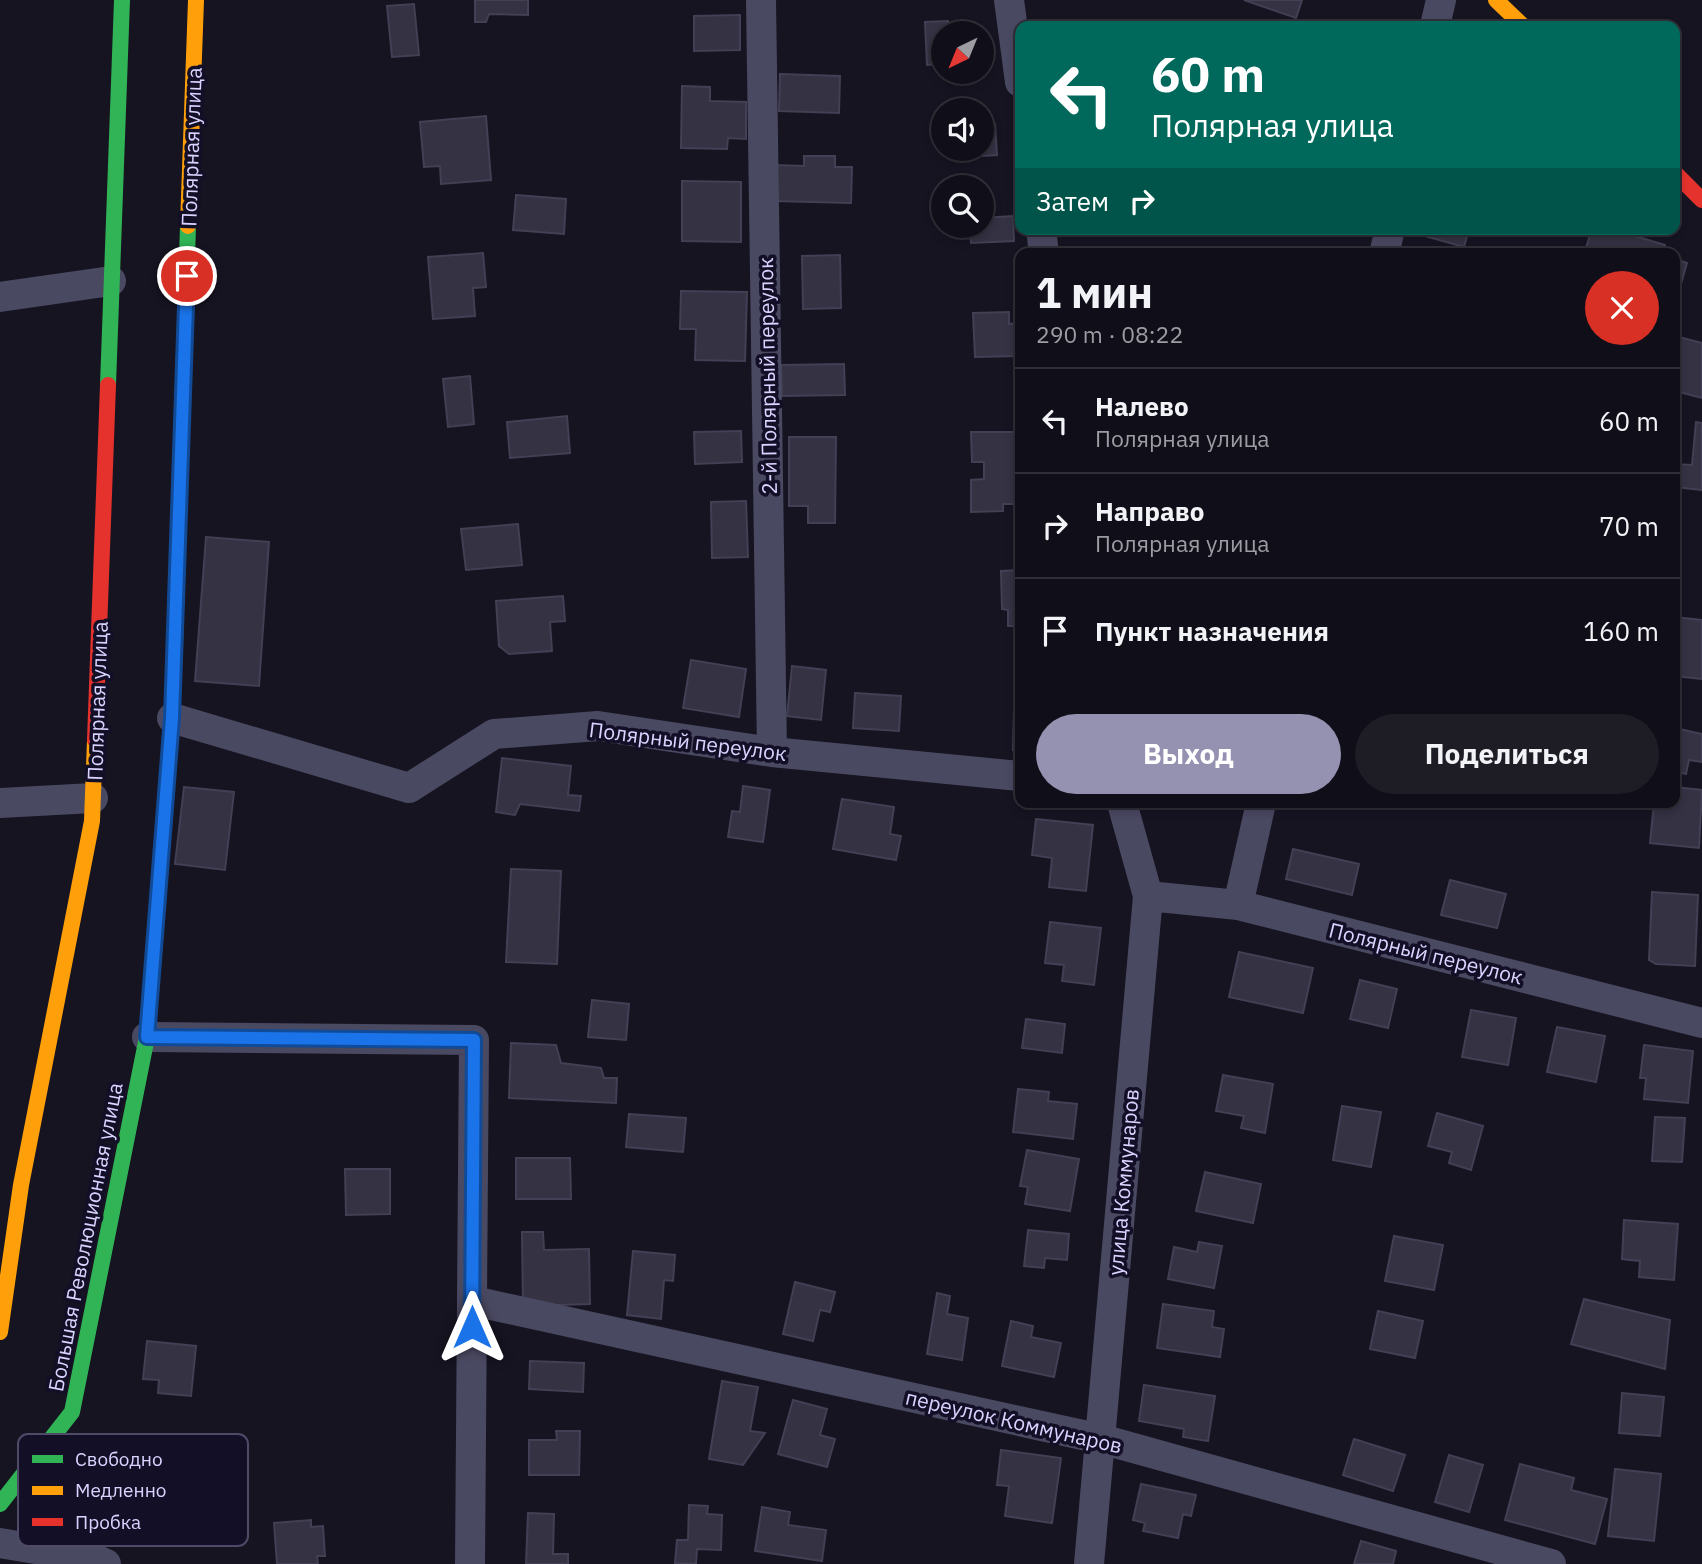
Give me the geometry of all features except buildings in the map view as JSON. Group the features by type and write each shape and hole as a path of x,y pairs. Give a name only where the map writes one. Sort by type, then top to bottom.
{"street":[{"name":"Полярная улица","path":"1,1317 21,1185 92,821 122,0"},
{"name":"Полярная улица","path":"147,1037 172,718 197,0"},
{"name":"2-й Полярный переулок","path":"761,0 772,752"},
{"path":"1009,0 1015,45"},
{"path":"1436,21 1441,0"},
{"path":"1496,0 1518,21"},
{"path":"1680,178 1702,200"},
{"path":"0,297 111,281"},
{"name":"Полярный переулок","path":"172,718 409,788 494,734 598,726 772,752 1015,776"},
{"path":"0,803 93,798"},
{"name":"улица Коммунаров","path":"1089,1564 1148,896 1123,808"},
{"path":"1238,905 1260,808"},
{"name":"Полярный переулок","path":"1148,896 1238,905 1702,1023"},
{"path":"147,1037 474,1040 470,1564"},
{"name":"Большая Революционная улица","path":"55,1434 72,1412 147,1037"},
{"name":"переулок Коммунаров","path":"472,1301 1101,1439 1550,1564"},
{"name":"Большая Революционная улица","path":"0,1504 18,1481"},
{"path":"0,1543 94,1559 106,1564"}],"traffic: fast":[{"path":"108,385 122,0"},
{"path":"175,643 188,226"},
{"path":"55,1434 72,1412 147,1037 155,940"},
{"path":"0,1504 18,1481"}],"traffic: slow":[{"path":"188,226 196,0"},
{"path":"1496,0 1518,21"},
{"path":"155,940 175,643"},
{"path":"0,1332 21,1185 92,821 95,740"}],"traffic: jam":[{"path":"1680,178 1702,200"},
{"path":"95,740 108,385"}],"route":[{"path":"187,276 172,718 147,1037 474,1040 472,1327"}]}
